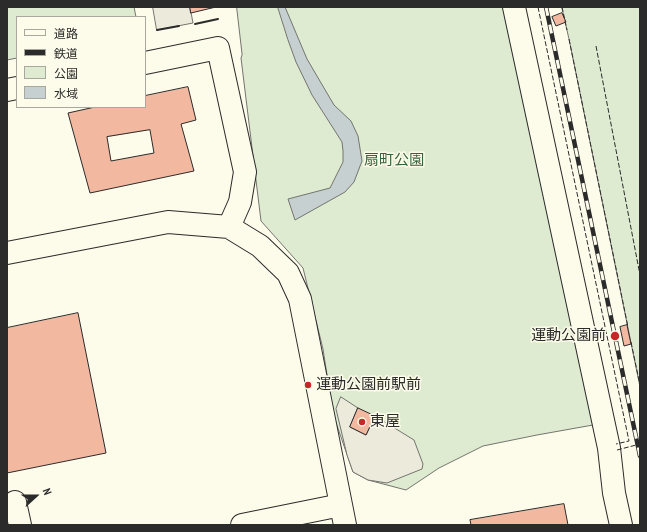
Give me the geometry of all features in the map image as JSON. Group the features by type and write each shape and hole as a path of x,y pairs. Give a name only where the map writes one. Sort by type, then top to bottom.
{"street":[{"path":"514,7 608,440 614,493 621,525"},
{"path":"146,62 218,48 245,172 240,202 229,227"},
{"path":"7,253 168,222 229,227 260,246 288,273 300,299 343,515 242,525"},
{"path":"15,502 20,525"}],"green space":[{"path":"7,7 134,7 136,16 16,16 16,58 7,60"},
{"name":"扇町公園","path":"237,7 504,7 593,425 483,446 439,468 406,490 368,480 353,472 333,414 323,349 303,268 261,221 241,58 242,55"},
{"path":"562,7 640,7 640,387 569,39"}],"shaded area":[{"path":"153,7 190,7 193,23 157,30"},
{"path":"341,397 358,408 350,427 366,435 375,416 414,440 423,464 422,469 387,483 368,480 353,472 347,455 336,409"}],"water":[{"path":"278,7 285,7 307,59 334,105 351,121 358,136 362,161 354,182 345,192 295,220 288,199 330,188 343,162 343,151 342,142 312,95 296,62"}],"building":[{"path":"190,7 216,7 191,13"},
{"path":"562,13 566,22 556,26 552,17"},
{"path":"188,87 196,120 181,124 194,171 90,193 68,113 90,108 146,108 146,96","holes":["150,130 154,153 111,161 107,137"]},
{"path":"78,313 106,453 7,473 7,328"},
{"path":"627,325 631,344 624,346 620,327"},
{"name":"東屋","path":"358,408 375,416 366,435 350,427"},
{"path":"564,504 568,525 471,525 470,520"}],"railway":[{"path":"546,7 640,456"}],"fence":[{"path":"538,7 629,441 616,444"},
{"path":"562,7 567,30"},
{"path":"569,39 628,327"},
{"path":"596,46 640,275"},
{"path":"631,342 640,385"},
{"path":"617,450 640,444"}],"wall":[{"path":"195,24 218,19"},
{"path":"157,30 179,26"}],"place":[{"name":"運動公園前","path":"615,336"},
{"name":"運動公園前駅前","path":"308,385"},
{"name":"東屋","path":"362,422"}]}
